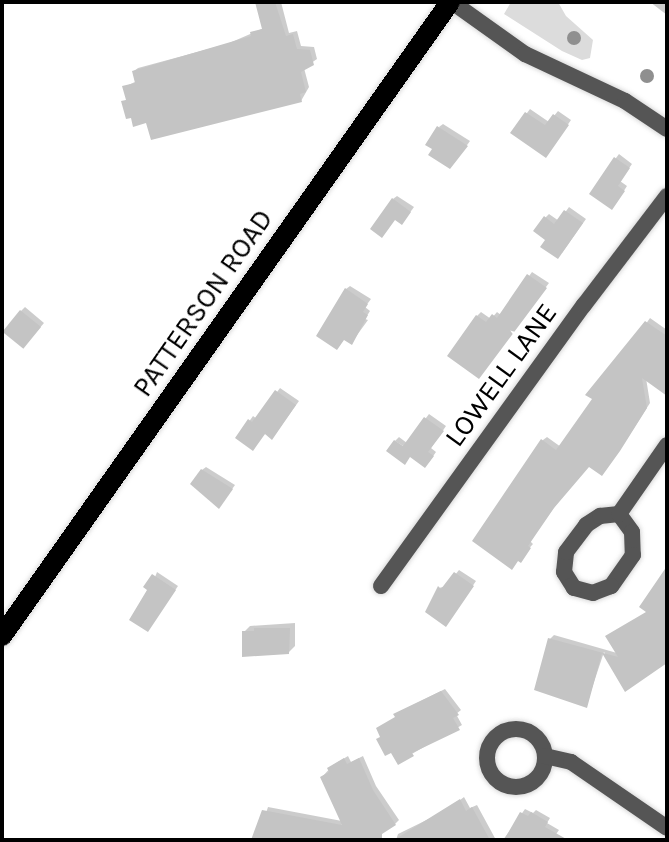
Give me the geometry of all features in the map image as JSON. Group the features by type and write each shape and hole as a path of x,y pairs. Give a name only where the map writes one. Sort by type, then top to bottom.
{"main road":[{"name":"PATTERSON ROAD","path":"2,636 451,2"}],"street":[{"path":"451,2 525,54 625,101 667,129"},
{"name":"LOWELL LANE","path":"381,586 584,305 667,196"},
{"path":"619,514 632,532 633,555 611,586 593,593 574,588 564,572 566,552 586,525 600,516 619,514 667,445"},
{"path":"545,756 571,762 667,828"}],"shaded area":[{"path":"511,2 558,2 566,16 593,40 590,58 582,60 562,51 504,14"}],"building":[{"path":"255,2 275,2 286,36 293,34 297,49 310,50 314,65 301,72 306,92 300,94 302,102 151,140 146,123 133,127 131,118 126,119 121,101 126,100 122,86 135,83 132,71 251,36 250,32 262,29"},
{"path":"525,112 545,125 553,114 569,125 546,158 510,133"},
{"path":"437,126 468,146 450,169 428,155 432,149 425,145"},
{"path":"614,157 630,168 618,186 625,191 612,210 589,194"},
{"path":"392,198 411,212 402,225 395,220 382,238 370,229"},
{"path":"564,210 583,223 558,259 540,247 545,240 533,231 544,216 554,224"},
{"path":"527,274 547,288 479,379 447,356 476,315 486,322 492,314 497,318"},
{"path":"345,288 368,304 363,312 368,315 352,345 344,340 337,350 316,336"},
{"path":"20,310 41,327 23,349 2,332"},
{"path":"645,321 667,336 667,396 642,378 647,408 620,451 602,476 589,467 554,508 528,546 531,548 521,563 518,561 512,570 472,541 541,439 556,450 592,399 585,395"},
{"path":"275,390 296,405 272,440 265,434 253,451 235,438 248,419 252,422"},
{"path":"424,417 444,431 428,452 434,456 425,468 410,457 405,465 386,451 394,440 403,446"},
{"path":"201,469 233,489 219,509 190,484"},
{"path":"667,566 667,663 625,692 602,653 587,708 534,690 548,638 618,657 605,636 646,612 639,607"},
{"path":"454,572 474,586 446,627 425,612 438,586 441,589"},
{"path":"152,574 176,590 148,632 129,620 147,590 143,587"},
{"path":"254,628 290,628 289,654 242,657 242,631 254,631"},
{"path":"441,691 459,715 453,718 460,730 412,753 414,756 398,765 391,753 385,756 376,739 380,737 376,728 395,717 393,714"},
{"path":"344,758 347,764 359,758 373,790 396,825 382,834 382,840 251,840 262,810 342,825 320,777 329,772 327,768"},
{"path":"460,799 466,811 472,807 490,840 394,840"},
{"path":"520,812 528,816 531,812 548,822 545,827 568,840 504,840"}]}
